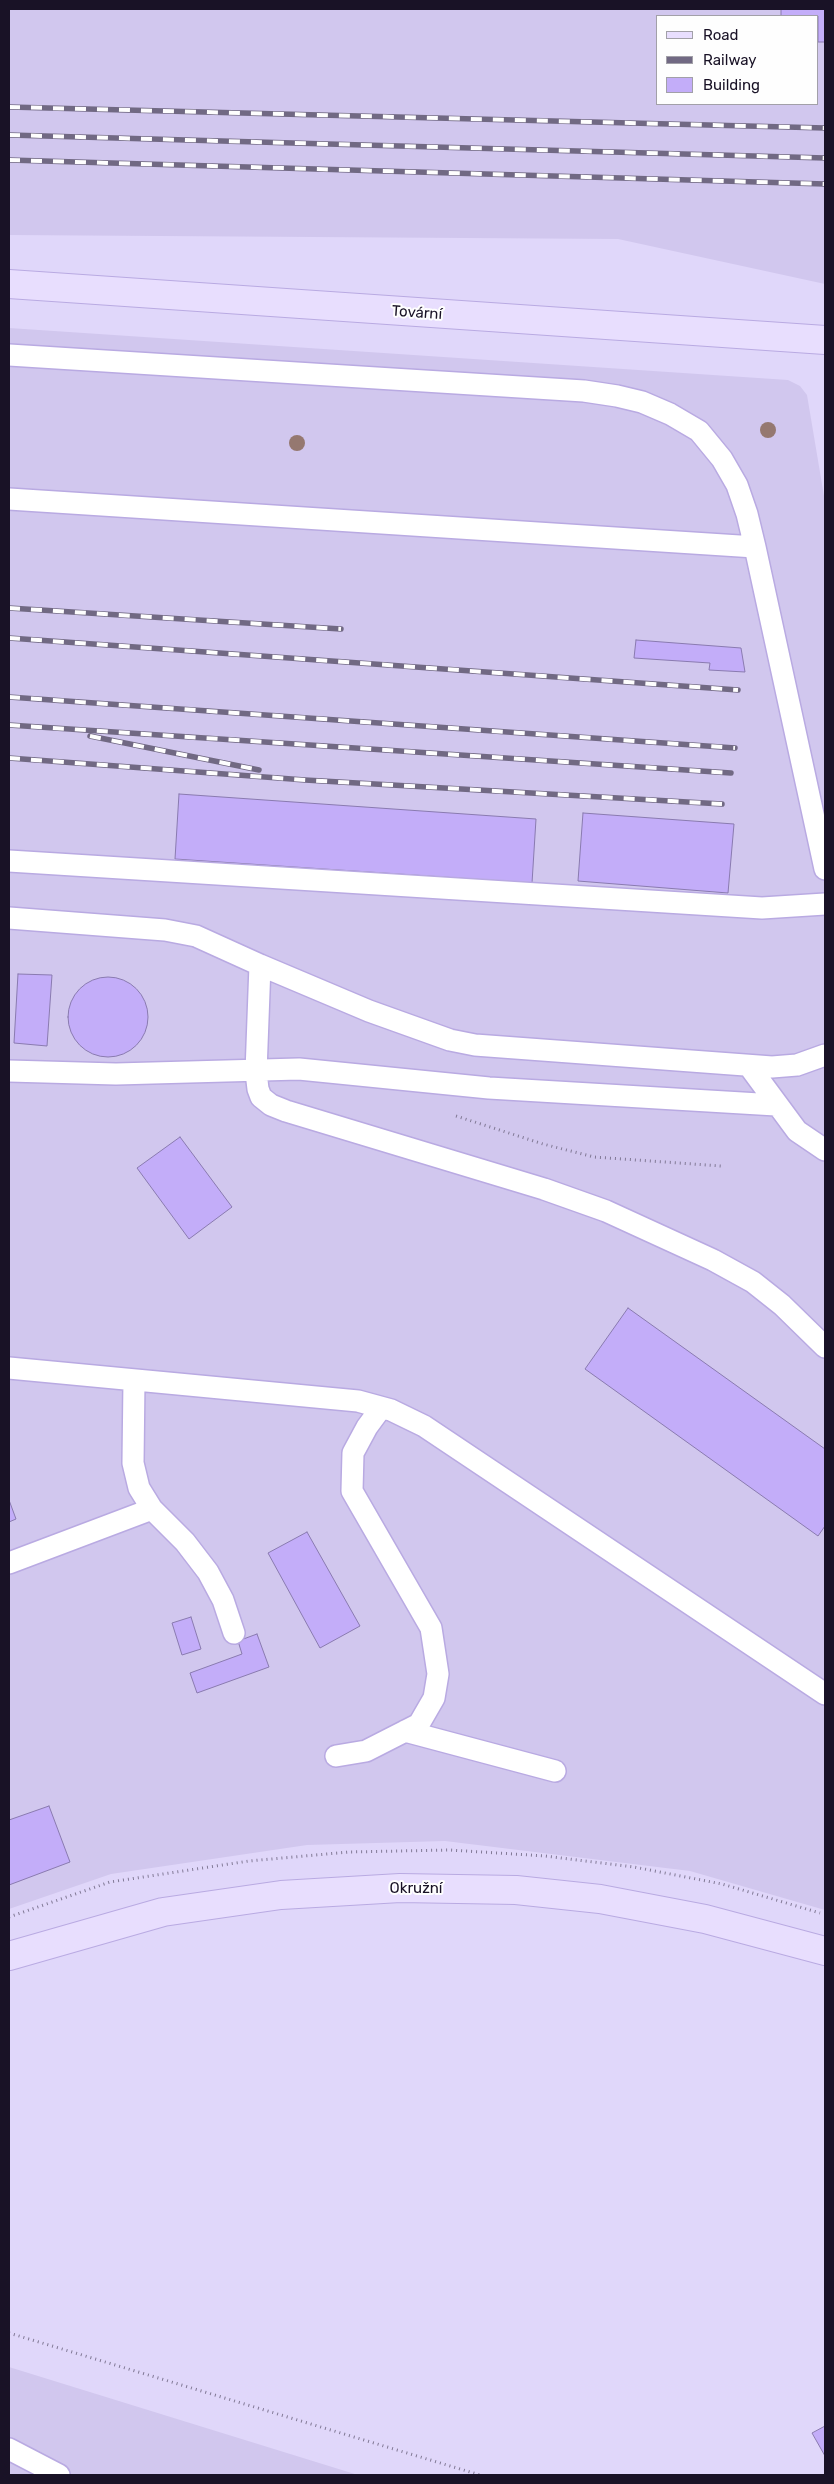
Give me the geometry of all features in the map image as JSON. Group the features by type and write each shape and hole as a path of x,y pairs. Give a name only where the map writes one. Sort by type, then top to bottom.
{"street":[{"name":"Tovární","path":"9,284 825,340"},
{"name":"Okružní","path":"9,1956 163,1912 281,1895 400,1888 516,1890 600,1899 705,1919 825,1950"}],"lane":[{"path":"9,355 584,392 634,400 670,414 699,431 722,459 737,485 747,514 825,869"},
{"path":"9,499 755,547"},
{"path":"9,861 762,908 825,904"},
{"path":"9,918 164,930 196,936 260,965 411,1027 474,1045 749,1066 797,1065 825,1055"},
{"path":"260,965 256,1072 258,1088 262,1097 271,1105 582,1201 713,1260 753,1282 782,1305 825,1347"},
{"path":"749,1066 797,1131 825,1150"},
{"path":"9,1071 116,1074 256,1072 299,1069 489,1088 776,1104"},
{"path":"9,1368 358,1401 381,1408 424,1426 825,1694"},
{"path":"134,1380 133,1463 139,1488 152,1509 185,1542 208,1572 223,1600 234,1632"},
{"path":"336,1756 366,1751 419,1724 434,1698 438,1674 431,1628 352,1491 353,1453 366,1427 381,1408"},
{"path":"9,1563 152,1509"},
{"path":"405,1731 554,1771"},
{"path":"9,2450 59,2475"}],"path":[{"path":"454,1116 543,1144 594,1157 721,1166"},
{"path":"9,2333 480,2475"}],"shaded area":[{"path":"9,9 825,9 825,284 618,239 9,235"},
{"path":"9,328 788,380 800,386 807,395 825,502 825,1910 690,1871 445,1841 307,1845 111,1874 9,1909"},
{"path":"9,2367 358,2475 9,2475"}],"building":[{"path":"781,9 825,9 825,42 819,42 819,15 781,15"},
{"path":"636,640 741,648 745,672 709,670 710,663 634,658"},
{"path":"179,794 536,819 532,883 175,859"},
{"path":"583,813 734,824 728,893 578,881"},
{"path":"18,974 52,975 47,1046 14,1043"},
{"path":"108,977 123,980 136,989 145,1002 148,1017 145,1032 136,1045 123,1054 108,1057 93,1054 80,1045 71,1032 68,1017 71,1002 80,989 93,980"},
{"path":"180,1137 232,1207 189,1239 137,1168"},
{"path":"628,1308 825,1449 825,1526 818,1536 585,1369"},
{"path":"9,1500 16,1519 9,1522"},
{"path":"307,1532 360,1626 320,1648 268,1553"},
{"path":"191,1617 201,1649 182,1655 172,1623"},
{"path":"257,1634 269,1667 197,1693 190,1673 242,1654 238,1641"},
{"path":"49,1806 70,1862 9,1885 9,1820"},
{"path":"825,2426 825,2456 812,2433"}],"railway":[{"path":"9,107 825,128"},
{"path":"9,135 825,158"},
{"path":"9,160 825,184"},
{"path":"9,608 341,629"},
{"path":"9,638 738,690"},
{"path":"9,697 735,748"},
{"path":"9,725 731,773"},
{"path":"90,736 259,770"},
{"path":"9,758 305,780 722,804"}]}
